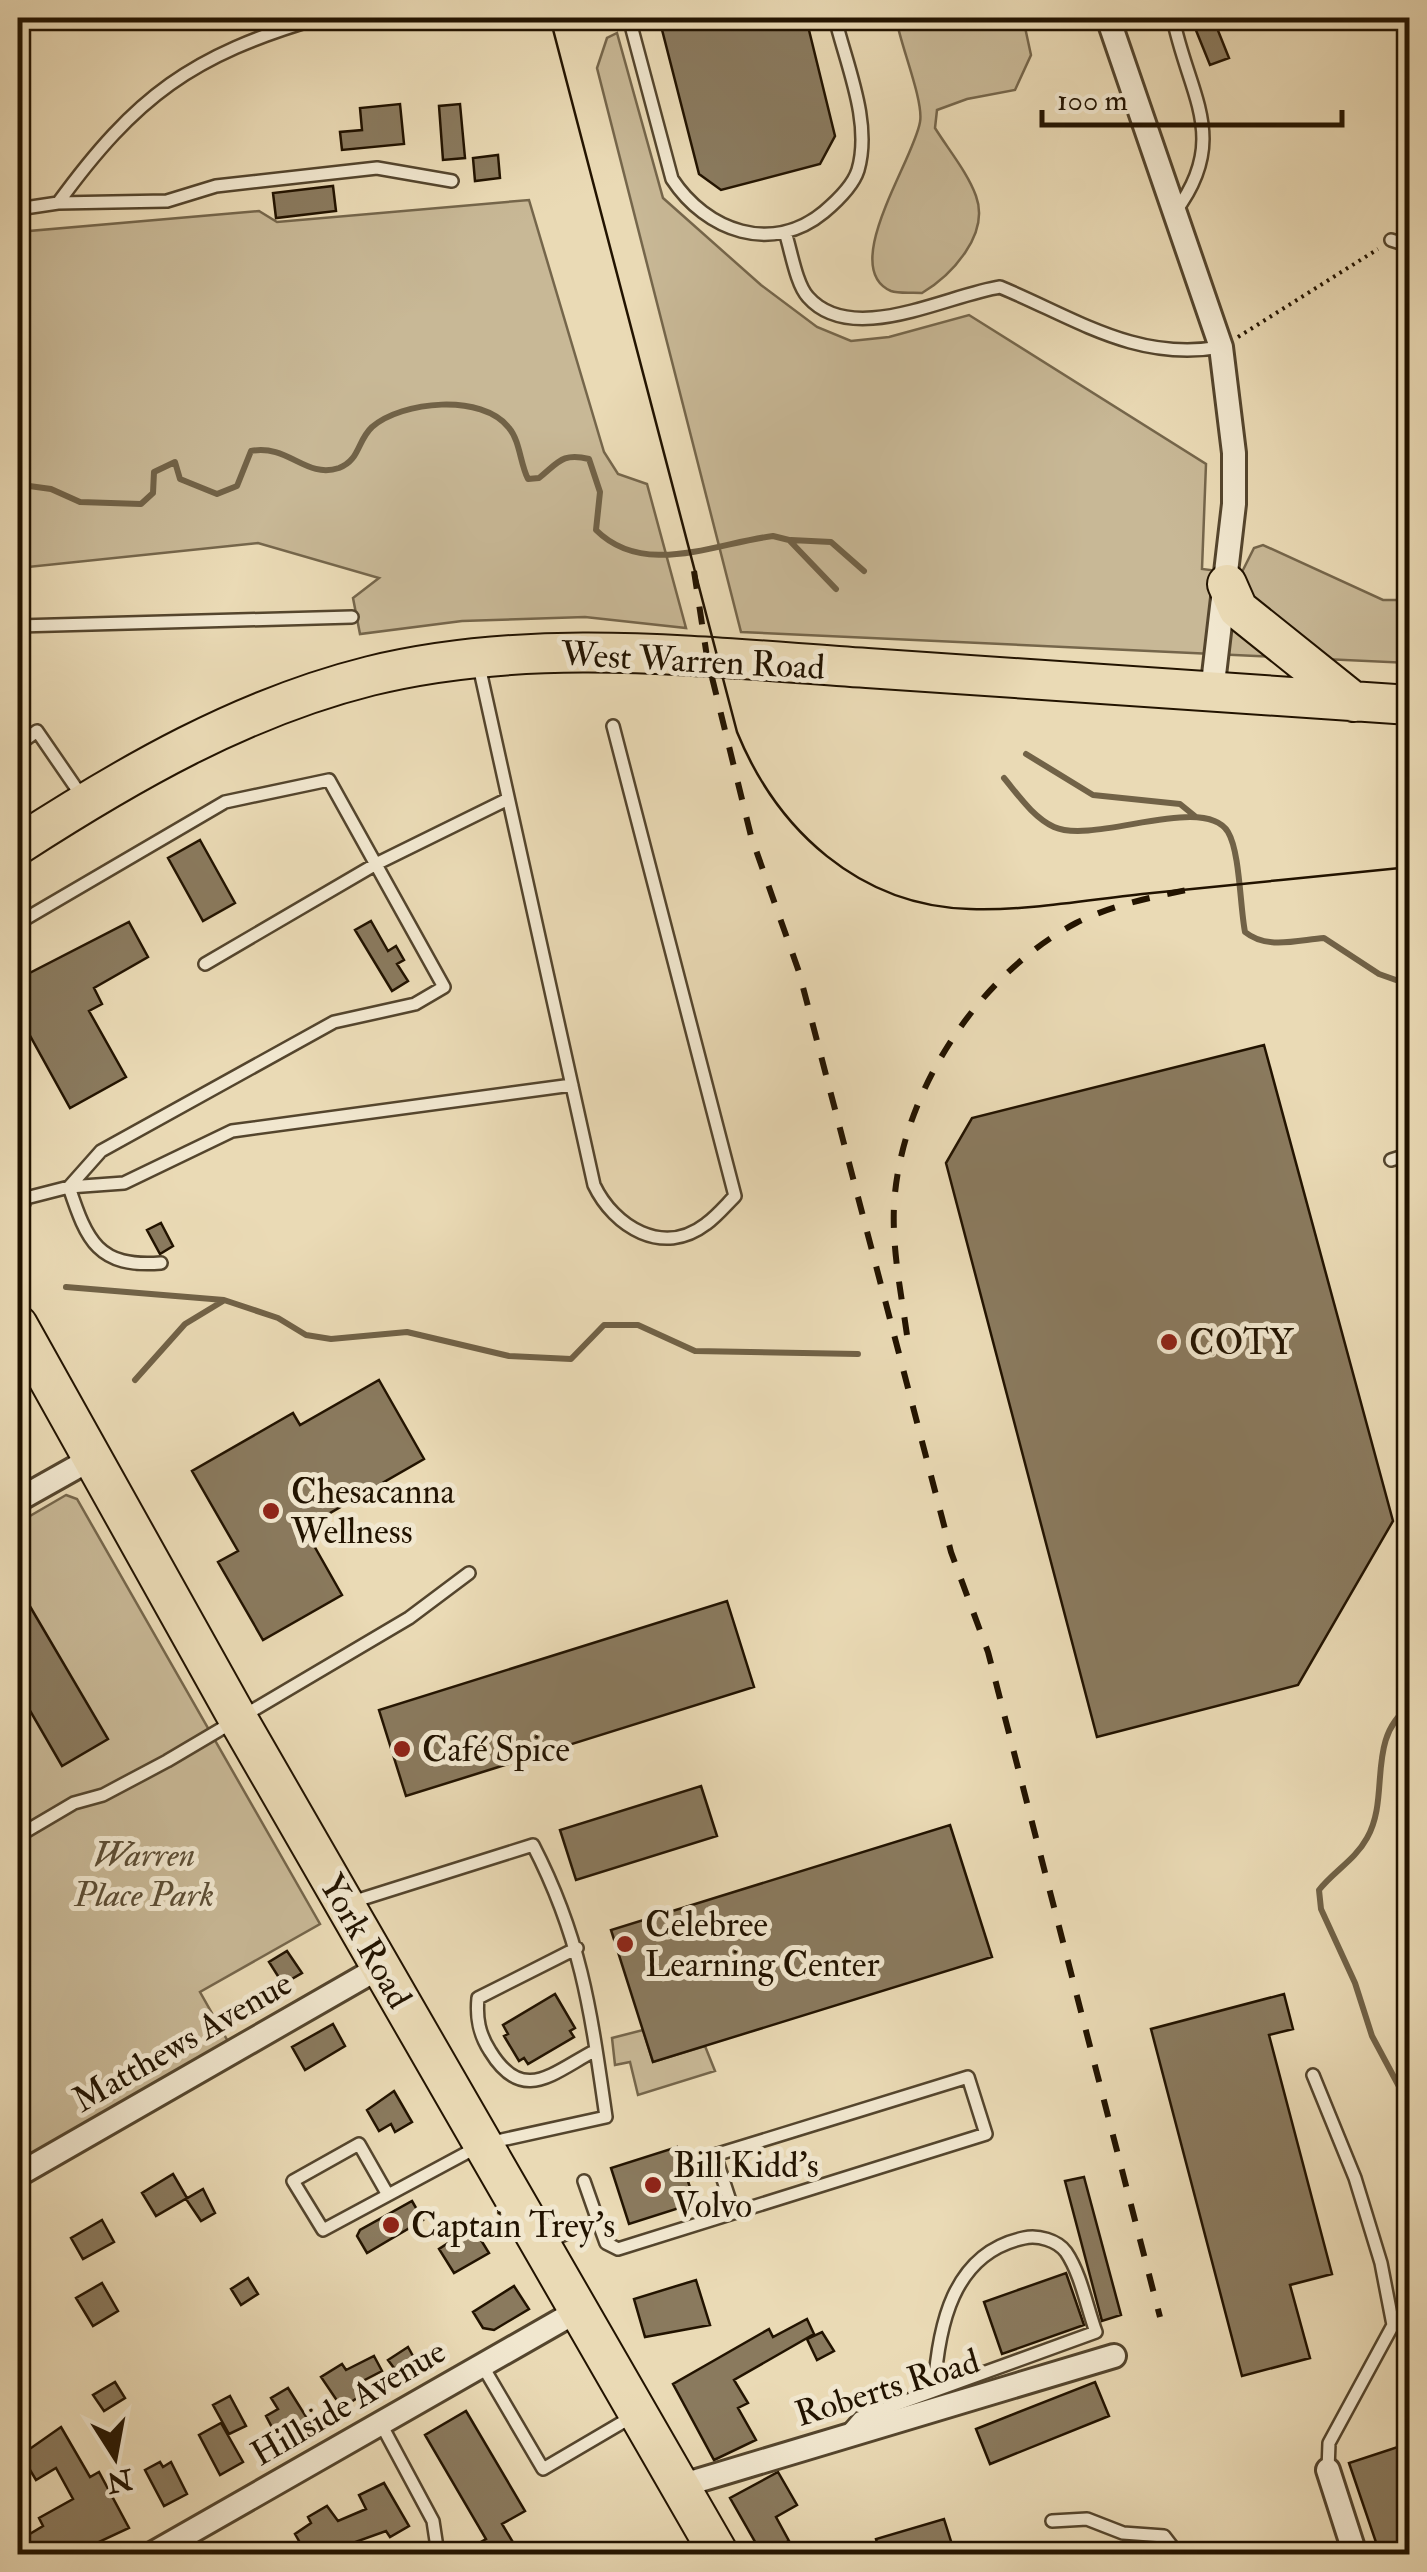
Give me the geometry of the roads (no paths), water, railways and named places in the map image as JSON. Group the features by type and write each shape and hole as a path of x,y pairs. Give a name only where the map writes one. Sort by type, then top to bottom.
{"main road":[{"path":"1227,584 1238,610 1354,702"},
{"name":"West Warren Road","path":"18,845 86,801 183,747 279,704 371,676 477,657 648,653 1410,706"},
{"name":"York Road","path":"18,1326 238,1719 719,2554"}],"street":[{"path":"1108,18 1221,347 1234,453 1227,584 1212,692"},
{"path":"18,1500 90,1459"},
{"name":"Matthews Avenue","path":"18,2175 382,1966"},
{"name":"Hillside Avenue","path":"152,2554 579,2310"},
{"name":"Roberts Road","path":"680,2486 1114,2356"},
{"path":"1328,2470 1356,2554"}],"lane":[{"path":"58,203 107,138 174,79 255,36 319,18"},
{"path":"629,18 672,179 687,201 735,232 759,236 785,232 814,220 837,201 857,174 863,146 860,119 834,18"},
{"path":"1173,18 1200,105 1205,146 1196,184 1174,212"},
{"path":"18,209 58,203 167,201 216,186 376,168 452,180"},
{"path":"785,232 806,296 832,314 887,318 1000,287 1106,338 1190,352 1221,347"},
{"path":"1392,240 1410,246"},
{"path":"18,626 352,618"},
{"path":"477,657 594,1186 622,1226 659,1235 689,1233 705,1225 735,1196 613,726"},
{"path":"18,745 37,730 86,801"},
{"path":"25,919 225,802 330,780 444,987 415,1004 334,1022 101,1151 69,1187"},
{"path":"206,964 376,864 508,799"},
{"path":"18,1219 22,1197 138,1178 232,1131 572,1085"},
{"path":"1390,1160 1410,1154"},
{"path":"69,1187 84,1232 97,1247 123,1262 161,1263"},
{"path":"18,1836 74,1803 119,1786 238,1719 409,1618 469,1573"},
{"path":"345,1905 533,1846 563,1904 577,1948 606,2117 483,2144 323,2230 293,2181 358,2144 388,2195"},
{"path":"577,1948 478,1998 477,2014 486,2044 505,2075 516,2080 541,2078 596,2050"},
{"path":"1313,2075 1355,2178 1381,2263 1393,2324 1330,2443 1328,2470"},
{"path":"584,2181 606,2242 618,2249 734,2214 986,2134 968,2076 716,2156 734,2214"},
{"path":"541,2243 598,2222"},
{"path":"844,2436 859,2418 934,2391 1096,2332 1066,2252 1055,2242 1032,2236 1002,2242 960,2279 937,2342 934,2391"},
{"path":"482,2365 543,2469 639,2413"},
{"path":"381,2424 433,2521 438,2554"},
{"path":"1052,2521 1087,2519 1123,2533 1164,2536 1178,2554"}],"waterway":[{"path":"18,476 22,485 51,489 80,502 141,504 153,493 154,472 175,462 180,479 217,494 237,486 251,451 276,452 316,469 339,468 351,460 372,427 385,418 421,407 462,405 497,417 509,428 528,479 539,478 566,458 589,459 600,492 596,530 615,544 636,552 681,554 773,536 789,540 836,589"},
{"path":"791,540 831,542 864,571"},
{"path":"1026,754 1093,795 1180,804 1196,817"},
{"path":"1004,778 1039,818 1072,831 1173,818 1215,821 1232,841 1245,932 1273,942 1324,938 1379,974 1410,985"},
{"path":"66,1287 224,1300 278,1318 306,1335 331,1339 407,1332 509,1356 571,1359 604,1325 638,1325 695,1351 858,1354"},
{"path":"135,1380 185,1324 223,1301"},
{"path":"1410,1706 1396,1719 1388,1735 1378,1804 1367,1838 1319,1890 1321,1909 1355,1983 1372,2036 1410,2107"}],"tram line":[{"path":"550,18 737,732 754,768 799,830 858,878 892,894 930,905 970,909 1038,906 1410,867"}],"railway":[{"path":"694,571 707,657 751,836 799,972 951,1552 988,1652 1160,2317"},
{"path":"907,1335 894,1238 899,1164 928,1081 950,1042 976,1006 1007,974 1076,923 1104,911 1192,889"}],"place":[{"name":"COTY","path":"1169,1342"},
{"name":"Chesacanna Wellness","path":"271,1511"},
{"name":"Café Spice","path":"402,1749"},
{"name":"Celebree Learning Center","path":"625,1944"},
{"name":"Bill Kidd's Volvo","path":"653,2185"},
{"name":"Captain Trey's","path":"391,2225"}],"park label":[{"name":"Warren Place Park","path":"144,1874"}]}
